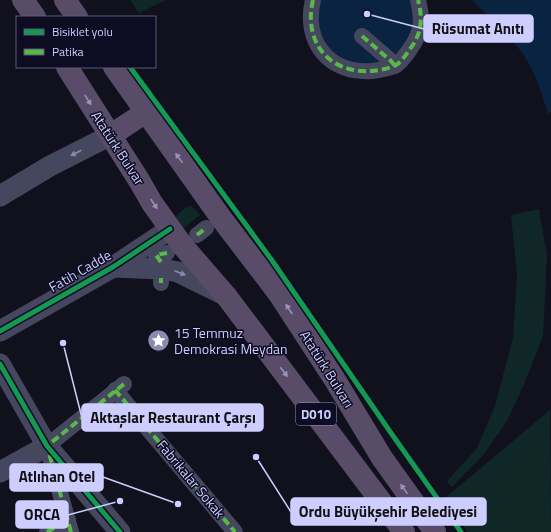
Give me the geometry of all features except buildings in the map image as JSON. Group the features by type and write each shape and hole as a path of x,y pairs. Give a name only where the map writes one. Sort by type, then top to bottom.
{"highway":[{"path":"23,0 34,16"},
{"path":"65,0 76,16"},
{"name":"Atatürk Bulvar","path":"68,68 111,135 152,203 170,229"},
{"name":"D010","path":"115,68 146,112"},
{"path":"111,135 146,112"},
{"name":"Atatürk Bulvarı","path":"146,112 221,218 279,294 335,380 382,458 435,532"},
{"name":"D010","path":"170,229 227,296 404,532"}],"street":[{"path":"313,0 310,21 314,39 320,50 329,59 345,68 359,72 376,71 402,60 415,43 420,29 422,14 418,0"},
{"path":"362,36 393,63"},
{"path":"0,196 50,166 111,135"},
{"name":"Fatih Cadde","path":"0,331 113,267 170,229"},
{"path":"113,267 162,269 178,272 227,296"},
{"path":"0,364 6,390 47,446 120,532"},
{"name":"Fabrikalar Sokak","path":"47,446 119,387 235,532"},
{"path":"0,472 47,446"},
{"path":"47,446 69,526 47,532"}],"green space":[{"path":"130,0 165,0 139,13"},
{"path":"190,206 200,215 184,228 177,220 176,216 185,208"},
{"path":"539,209 547,255 543,336 525,382 507,421 484,454 452,487 447,481 477,448 495,406 513,338 517,274 511,215"},
{"path":"550,410 551,532 468,532 445,498"}],"water":[{"path":"318,0 414,0 417,18 405,50 377,66 344,62 321,40 315,8"},
{"path":"472,0 551,0 551,112 548,114 535,76 523,54 499,26"}],"marked path":[{"path":"313,0 311,15 312,29 316,42 332,61 343,67 357,71 372,71 387,68 396,65 404,58 414,43 419,31 421,13 418,0"},
{"path":"362,36 395,66"},
{"path":"197,235 206,228"},
{"path":"161,262 156,255 167,253"},
{"path":"161,278 161,283"},
{"path":"71,532 47,446 124,384"},
{"path":"115,390 235,532"},
{"path":"47,532 68,520"}],"cycle path":[{"path":"131,68 271,259 461,532"},
{"path":"0,331 113,267 170,229"},
{"path":"0,364 47,446 120,532"}],"place":[{"name":"Rüsumat Anıtı","path":"367,14"},
{"name":"15 Temmuz Demokrasi Meydan","path":"158,341"},
{"name":"Aktaşlar Restaurant Çarşı","path":"63,343"},
{"name":"Ordu Büyükşehir Belediyesi","path":"256,457"},
{"name":"ORCA","path":"120,501"},
{"name":"Atlıhan Otel","path":"178,504"}]}
